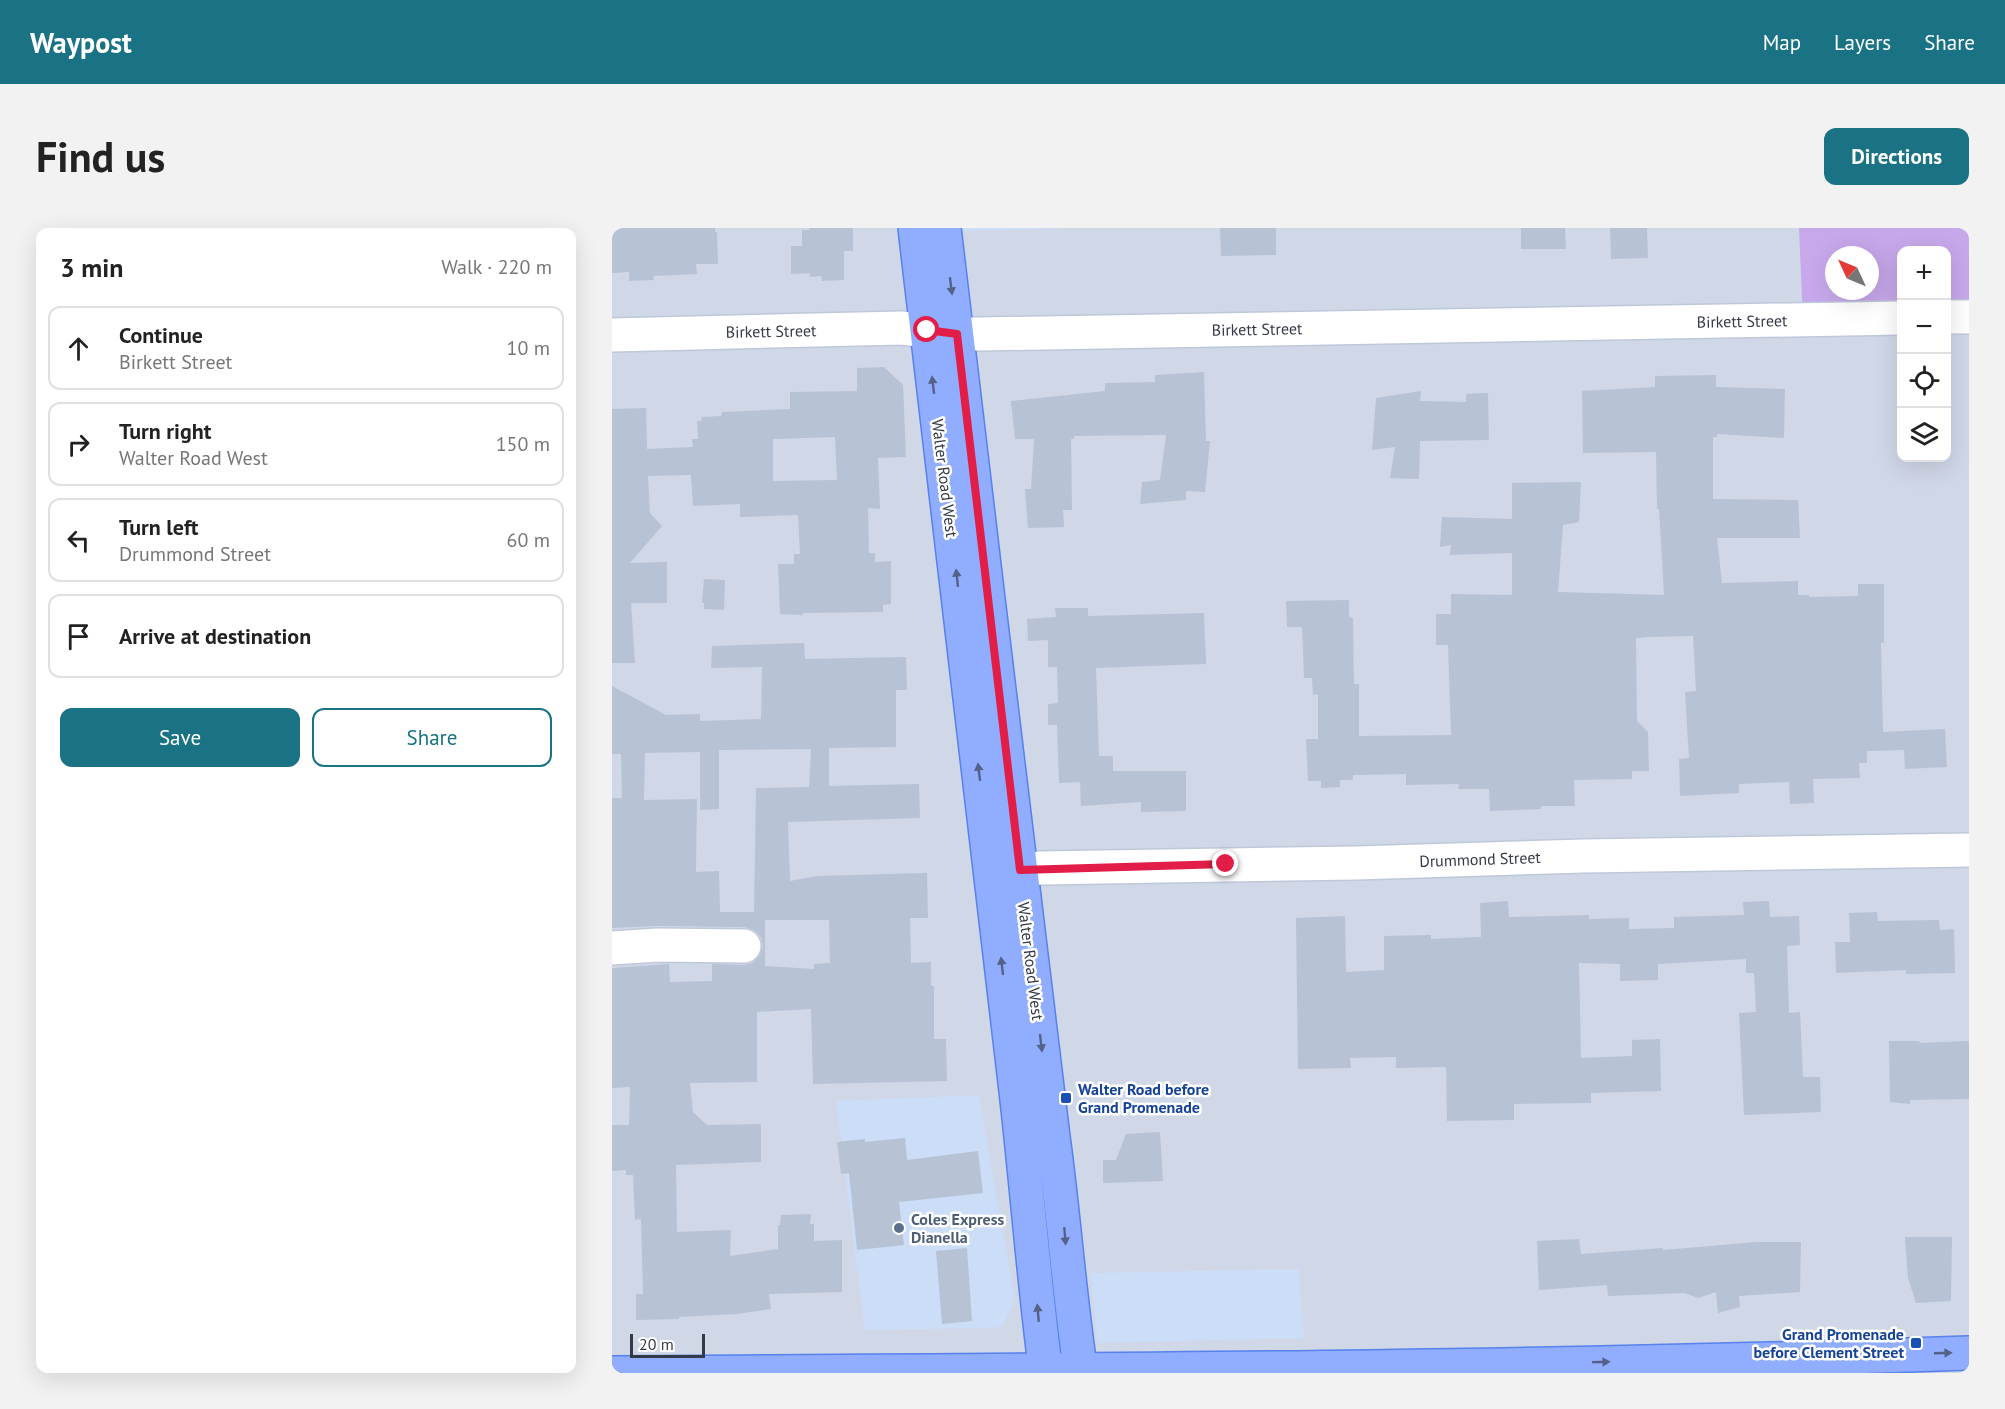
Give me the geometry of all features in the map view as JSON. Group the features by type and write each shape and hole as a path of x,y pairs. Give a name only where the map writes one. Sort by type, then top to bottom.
{"main road":[{"name":"Walter Road West","path":"915,228 942,332"},
{"name":"Walter Road West","path":"944,228 942,332 1005,871 1023,1149 1046,1372"},
{"name":"Walter Road West","path":"1005,871 1061,1197 1071,1311 1081,1372"},
{"path":"612,1373 1081,1372 1821,1358 1969,1353"}],"street":[{"path":"1951,318 1969,317"},
{"name":"Birkett Street","path":"612,335 901,328 942,332 1897,318"},
{"name":"Drummond Street","path":"1005,871 1584,856 1969,850"},
{"path":"612,948 657,945 744,946"}],"shaded area":[{"path":"612,228 1969,228 1969,1373 612,1373"},
{"path":"964,228 1072,228 964,231"},
{"path":"1799,228 1969,228 1969,315 1951,317 1951,246 1897,246 1897,318 1803,320"},
{"path":"979,1095 1015,1300 1003,1326 865,1330 836,1101"},
{"path":"1299,1269 1304,1338 1098,1343 1090,1273"}],"building":[{"path":"612,228 715,228 718,264 696,264 697,274 653,276 654,280 629,281 629,272 612,273"},
{"path":"809,228 853,228 853,251 844,251 844,280 822,281 821,276 810,277 810,273 791,274 791,246 802,246 802,230 809,230"},
{"path":"1220,228 1276,228 1276,255 1221,256"},
{"path":"1521,228 1565,228 1566,249 1521,249"},
{"path":"1610,228 1647,228 1648,258 1611,259"},
{"path":"884,367 903,385 906,457 878,458 880,509 868,508 869,553 875,553 875,562 891,561 891,604 883,605 883,612 780,614 778,564 794,564 794,554 800,554 798,515 740,517 740,504 693,506 691,475 648,476 650,513 662,526 630,563 667,562 667,603 631,603 635,663 612,663 612,409 646,408 647,449 693,447 692,439 698,439 697,421 701,421 702,417 721,416 722,412 790,409 790,392 857,391 857,368","holes":["835,437 837,480 773,481 773,439"]},
{"path":"1204,372 1206,441 1210,441 1205,492 1186,491 1186,500 1140,504 1142,482 1160,480 1166,435 1074,436 1074,439 1071,439 1072,510 1063,510 1064,527 1028,528 1025,489 1031,489 1034,439 1015,439 1011,401 1105,391 1105,383 1155,382 1155,375"},
{"path":"1716,375 1716,387 1785,389 1784,438 1717,434 1717,437 1713,437 1713,499 1798,500 1800,538 1717,538 1722,583 1798,581 1798,595 1809,595 1809,597 1858,596 1858,584 1884,584 1884,643 1881,643 1883,732 1945,729 1947,767 1905,769 1904,750 1867,751 1867,763 1859,763 1860,778 1813,779 1814,803 1790,804 1789,782 1739,784 1739,793 1680,796 1679,759 1689,758 1685,692 1696,691 1693,636 1636,638 1637,721 1648,732 1649,771 1632,771 1632,779 1574,780 1575,806 1541,806 1541,809 1490,811 1489,789 1458,789 1459,784 1406,785 1406,774 1353,775 1353,780 1340,780 1340,787 1321,788 1321,781 1308,781 1306,739 1318,739 1318,694 1313,695 1312,678 1304,678 1302,627 1287,627 1286,601 1349,600 1349,617 1353,618 1354,684 1359,684 1359,736 1451,735 1448,645 1436,645 1436,614 1451,614 1451,594 1512,595 1512,553 1450,555 1451,545 1440,547 1442,517 1512,519 1512,483 1581,482 1579,522 1563,525 1558,592 1664,595 1659,509 1657,509 1656,452 1583,453 1582,391 1655,387 1655,376"},
{"path":"1421,391 1420,401 1466,402 1466,394 1488,393 1489,440 1420,441 1419,479 1390,478 1395,447 1372,450 1376,398"},
{"path":"704,579 725,580 724,610 704,609 704,603 702,603"},
{"path":"1055,608 1088,608 1088,616 1204,613 1206,664 1096,668 1099,756 1113,756 1113,771 1186,771 1186,811 1141,812 1141,802 1081,806 1080,782 1059,783 1057,725 1048,725 1048,704 1058,703 1057,667 1048,667 1048,640 1028,641 1027,619 1056,617"},
{"path":"804,643 805,659 906,657 907,690 896,690 896,747 829,748 829,786 919,784 920,818 788,822 790,881 817,876 927,873 928,918 910,918 911,963 931,962 931,986 934,986 934,1039 946,1039 947,1081 813,1084 811,1009 757,1012 757,1082 690,1083 693,1112 707,1125 761,1124 761,1162 676,1165 677,1232 731,1230 730,1256 778,1249 778,1225 780,1225 781,1215 811,1214 810,1224 814,1224 814,1241 842,1240 842,1292 769,1294 771,1309 737,1314 679,1317 679,1319 636,1320 636,1294 643,1294 641,1219 635,1220 633,1175 626,1175 626,1170 612,1171 612,1125 629,1125 630,1087 612,1088 612,968 669,964 670,982 712,981 712,964 753,963 760,955 763,946 761,937 754,930 744,927 612,928 612,798 622,798 621,754 612,754 612,686 666,715 700,714 700,721 761,719 762,667 711,668 712,646","holes":["811,749 809,787 756,788 754,912 720,912 719,871 696,872 697,799 644,800 645,753 700,752 700,810 719,809 719,750","765,920 829,920 830,963 814,964 814,969 765,966"]},
{"path":"1508,901 1509,917 1589,915 1589,919 1629,918 1629,929 1674,928 1674,917 1744,915 1743,902 1769,901 1770,917 1799,916 1800,945 1787,946 1789,1013 1800,1012 1803,1077 1820,1077 1821,1112 1744,1115 1739,1013 1756,1012 1754,973 1746,973 1746,959 1658,964 1658,980 1620,981 1620,964 1579,963 1581,1058 1632,1056 1632,1040 1660,1039 1661,1091 1591,1093 1591,1103 1514,1104 1514,1120 1447,1121 1446,1067 1396,1068 1396,1057 1350,1058 1351,1068 1298,1069 1296,918 1345,916 1346,972 1384,970 1384,936 1431,935 1431,939 1481,937 1480,903"},
{"path":"1877,912 1878,921 1939,920 1940,930 1954,929 1955,973 1906,974 1906,970 1836,973 1835,942 1850,942 1849,913"},
{"path":"1889,1041 1919,1041 1920,1043 1969,1041 1969,1099 1910,1100 1910,1104 1890,1102"},
{"path":"1160,1132 1163,1181 1103,1183 1103,1160 1116,1160 1126,1134"},
{"path":"905,1138 907,1160 978,1151 983,1193 899,1202 904,1245 857,1250 849,1173 841,1174 837,1142"},
{"path":"1905,1237 1952,1237 1951,1301 1916,1303 1908,1278"},
{"path":"1579,1239 1581,1254 1757,1242 1801,1242 1800,1292 1739,1296 1740,1307 1718,1313 1716,1292 1698,1298 1685,1293 1608,1296 1607,1285 1539,1290 1537,1241"},
{"path":"967,1248 972,1321 942,1324 936,1251"}],"place":[{"name":"Walter Road before Grand Promenade","path":"1066,1098"},
{"name":"Coles Express Dianella","path":"899,1228"},
{"name":"Grand Promenade before Clement Street","path":"1916,1343"}],"route":[{"path":"927,330 957,334 1020,870 1226,864"}]}
